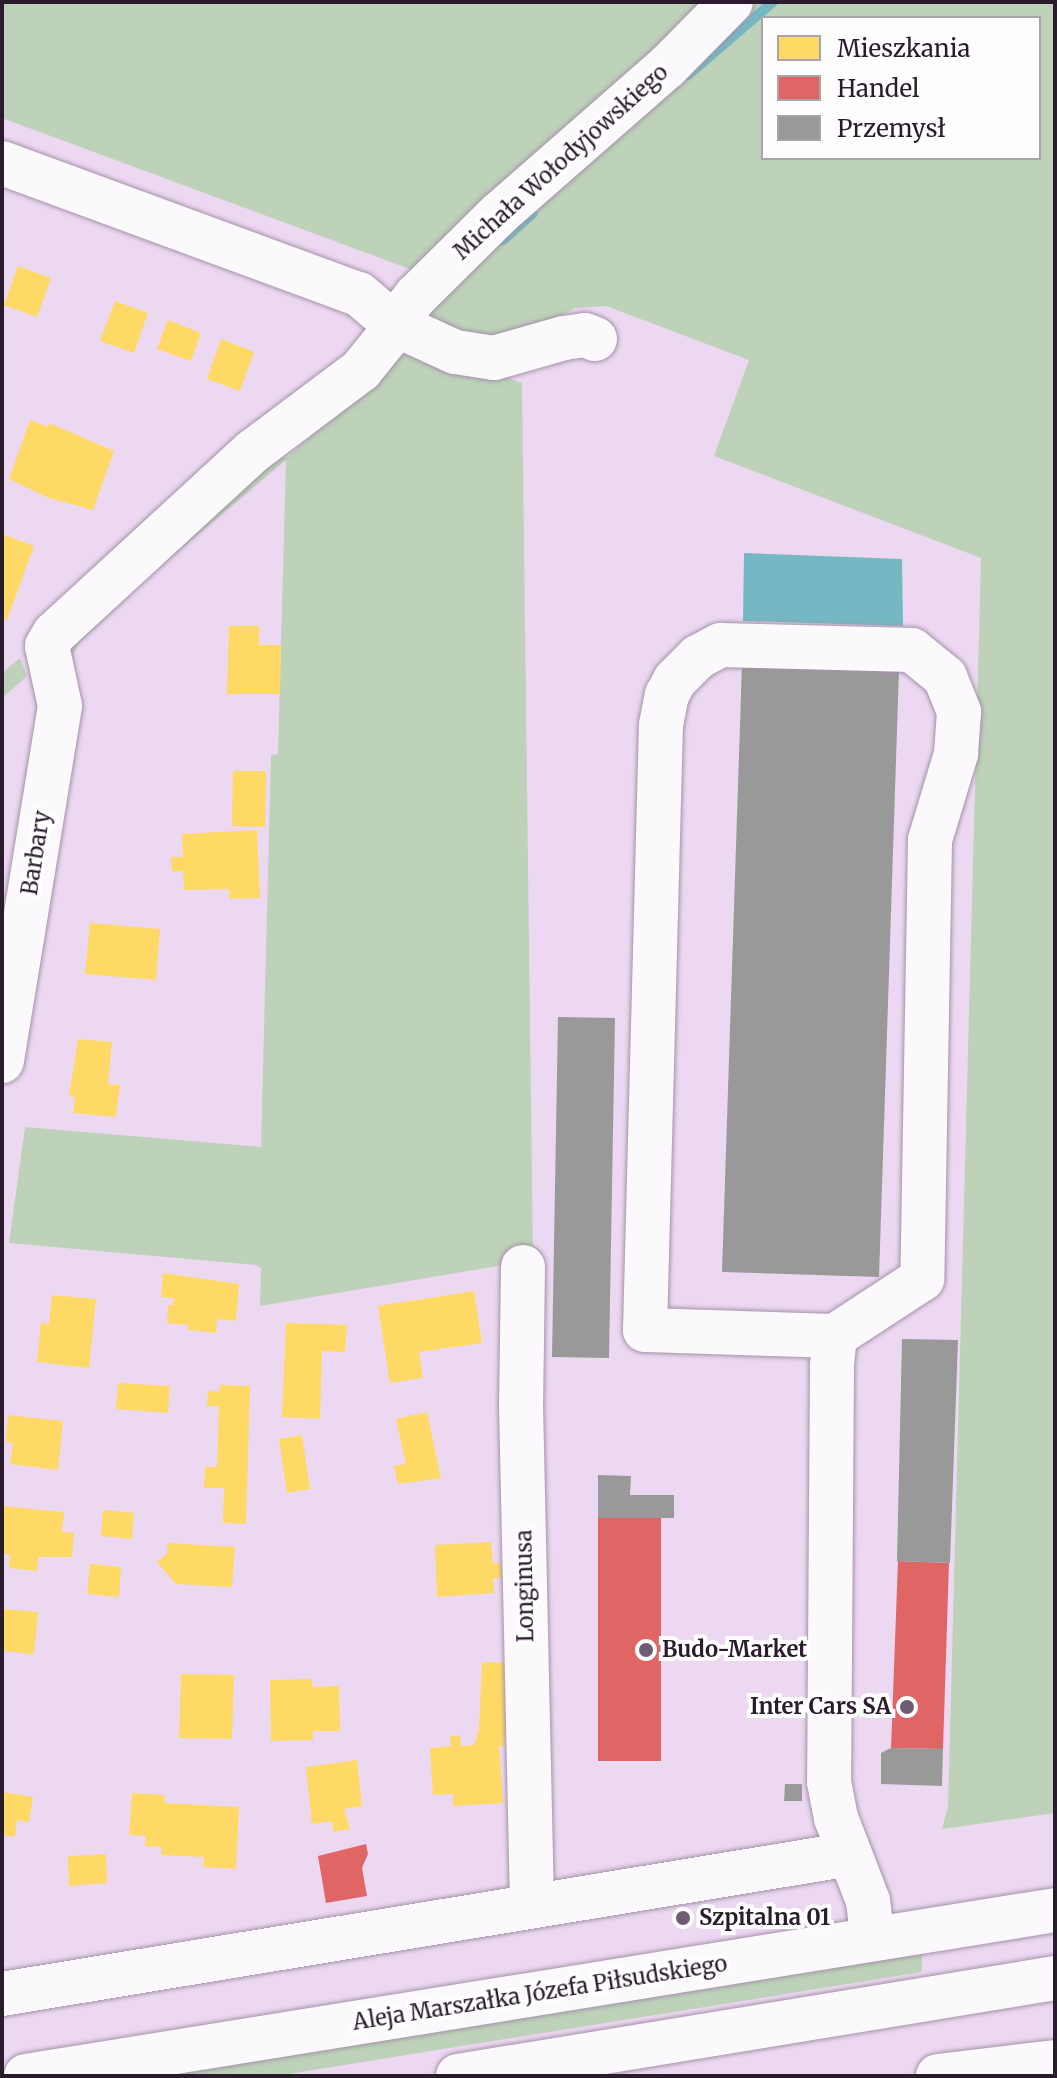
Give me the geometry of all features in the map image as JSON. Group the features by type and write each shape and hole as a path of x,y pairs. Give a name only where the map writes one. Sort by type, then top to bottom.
{"street":[{"name":"Michała Wołodyjowskiego","path":"47,646 54,634 253,451 361,370 416,296 500,213 667,67 731,2"},
{"path":"2,163 359,294 394,324 455,352 494,358 564,338 585,335 595,339"},
{"path":"721,645 912,650 945,677 955,694 959,712 956,754 930,840 922,1279 835,1336 645,1330 661,725 667,695 675,680 698,657 721,645"},
{"name":"Barbary","path":"2,1061 60,706 47,646"},
{"name":"Longinusa","path":"523,1267 521,1404 532,1906"},
{"path":"835,1336 829,1782 836,1818 868,1901 873,1939"},
{"path":"2,1994 850,1854"},
{"name":"Aleja Marszałka Józefa Piłsudskiego","path":"26,2076 1055,1910"},
{"path":"458,2076 562,2067 1055,1978"},
{"path":"938,2076 1047,2067"}],"shaded area":[{"path":"2,2 715,2 426,275 2,118"},
{"path":"747,2 1055,2 1055,1813 942,1829 948,1807 981,558 714,456 749,360 606,306 575,308 514,342 417,325"},
{"path":"406,342 522,383 533,1260 260,1306 261,1268 256,1265 9,1243 25,1127 261,1147 271,755 278,754 286,460 155,571 80,642 72,656 60,643 275,447 286,458 372,384"},
{"path":"744,553 902,559 903,626 743,621"},
{"path":"20,658 27,676 2,698 2,673"},
{"path":"922,1953 922,1972 276,2076 158,2076"}],"building: Mieszkania":[{"path":"18,266 51,278 37,317 4,305"},
{"path":"115,301 148,313 134,353 100,341"},
{"path":"168,320 201,333 191,361 157,349"},
{"path":"221,339 254,352 240,391 207,379"},
{"path":"30,420 48,427 49,423 114,451 93,510 49,498 9,479"},
{"path":"2,534 34,546 7,620 2,618"},
{"path":"229,626 259,626 259,645 281,645 280,694 227,694"},
{"path":"233,771 266,771 265,827 232,826"},
{"path":"257,830 260,898 230,899 229,889 184,890 183,871 172,871 171,857 183,857 182,834"},
{"path":"90,923 160,929 156,980 85,974"},
{"path":"78,1039 112,1042 108,1084 120,1085 116,1117 73,1113 75,1097 69,1096"},
{"path":"163,1273 239,1284 236,1321 217,1319 216,1333 188,1330 188,1325 167,1323 168,1305 173,1305 174,1298 161,1297"},
{"path":"474,1291 482,1343 419,1352 423,1378 390,1383 378,1306"},
{"path":"52,1295 96,1299 89,1368 37,1362 41,1323 49,1324"},
{"path":"286,1323 347,1325 345,1352 322,1351 320,1419 282,1417"},
{"path":"118,1383 170,1386 168,1413 116,1409"},
{"path":"220,1385 250,1386 246,1524 223,1523 224,1488 204,1488 205,1467 217,1467 219,1406 207,1406 208,1391 219,1392"},
{"path":"427,1412 441,1478 398,1484 394,1466 406,1464 396,1419"},
{"path":"8,1415 63,1421 58,1470 10,1464 13,1443 6,1442"},
{"path":"302,1435 310,1489 287,1493 279,1439"},
{"path":"2,1506 64,1512 62,1532 74,1533 72,1557 38,1557 37,1571 9,1568 10,1554 2,1554"},
{"path":"103,1510 134,1513 132,1539 101,1536"},
{"path":"491,1542 493,1563 501,1563 502,1578 493,1578 494,1593 437,1597 435,1545"},
{"path":"168,1543 235,1547 232,1587 176,1584 157,1562 167,1554"},
{"path":"90,1564 121,1567 119,1597 87,1594"},
{"path":"2,1609 38,1612 34,1654 2,1651"},
{"path":"482,1662 509,1663 506,1732 504,1746 499,1746 503,1803 453,1806 453,1794 433,1795 430,1748 451,1746 450,1736 460,1735 461,1746 474,1745 479,1729"},
{"path":"181,1674 234,1675 232,1739 179,1738"},
{"path":"312,1679 312,1687 339,1686 340,1731 313,1731 313,1740 271,1741 270,1680"},
{"path":"357,1760 362,1806 344,1809 350,1829 333,1832 332,1821 312,1824 306,1767"},
{"path":"2,1792 33,1797 29,1822 17,1820 15,1837 2,1835"},
{"path":"132,1793 165,1795 164,1803 239,1807 236,1869 203,1867 204,1857 161,1855 162,1847 145,1846 146,1836 129,1835"},
{"path":"106,1854 107,1883 69,1886 68,1856"}],"building: Handel":[{"path":"598,1518 661,1518 661,1761 598,1761"},
{"path":"898,1561 949,1563 943,1749 891,1748"},
{"path":"366,1844 368,1854 362,1868 367,1896 326,1903 318,1856"}],"building: Przemysł":[{"path":"742,664 899,669 879,1277 722,1272"},
{"path":"558,1017 615,1018 609,1358 552,1357"},
{"path":"902,1339 958,1340 950,1563 897,1561"},
{"path":"598,1475 631,1476 630,1495 674,1495 674,1518 598,1518"},
{"path":"891,1748 943,1749 942,1786 881,1784 881,1753"},
{"path":"785,1784 802,1784 802,1801 784,1801"}],"waterway":[{"path":"688,75 773,2"},
{"path":"503,240 533,213"}],"place":[{"name":"Budo-Market","path":"646,1650"},
{"name":"Inter Cars SA","path":"907,1707"},
{"name":"Szpitalna 01","path":"683,1918"}]}
